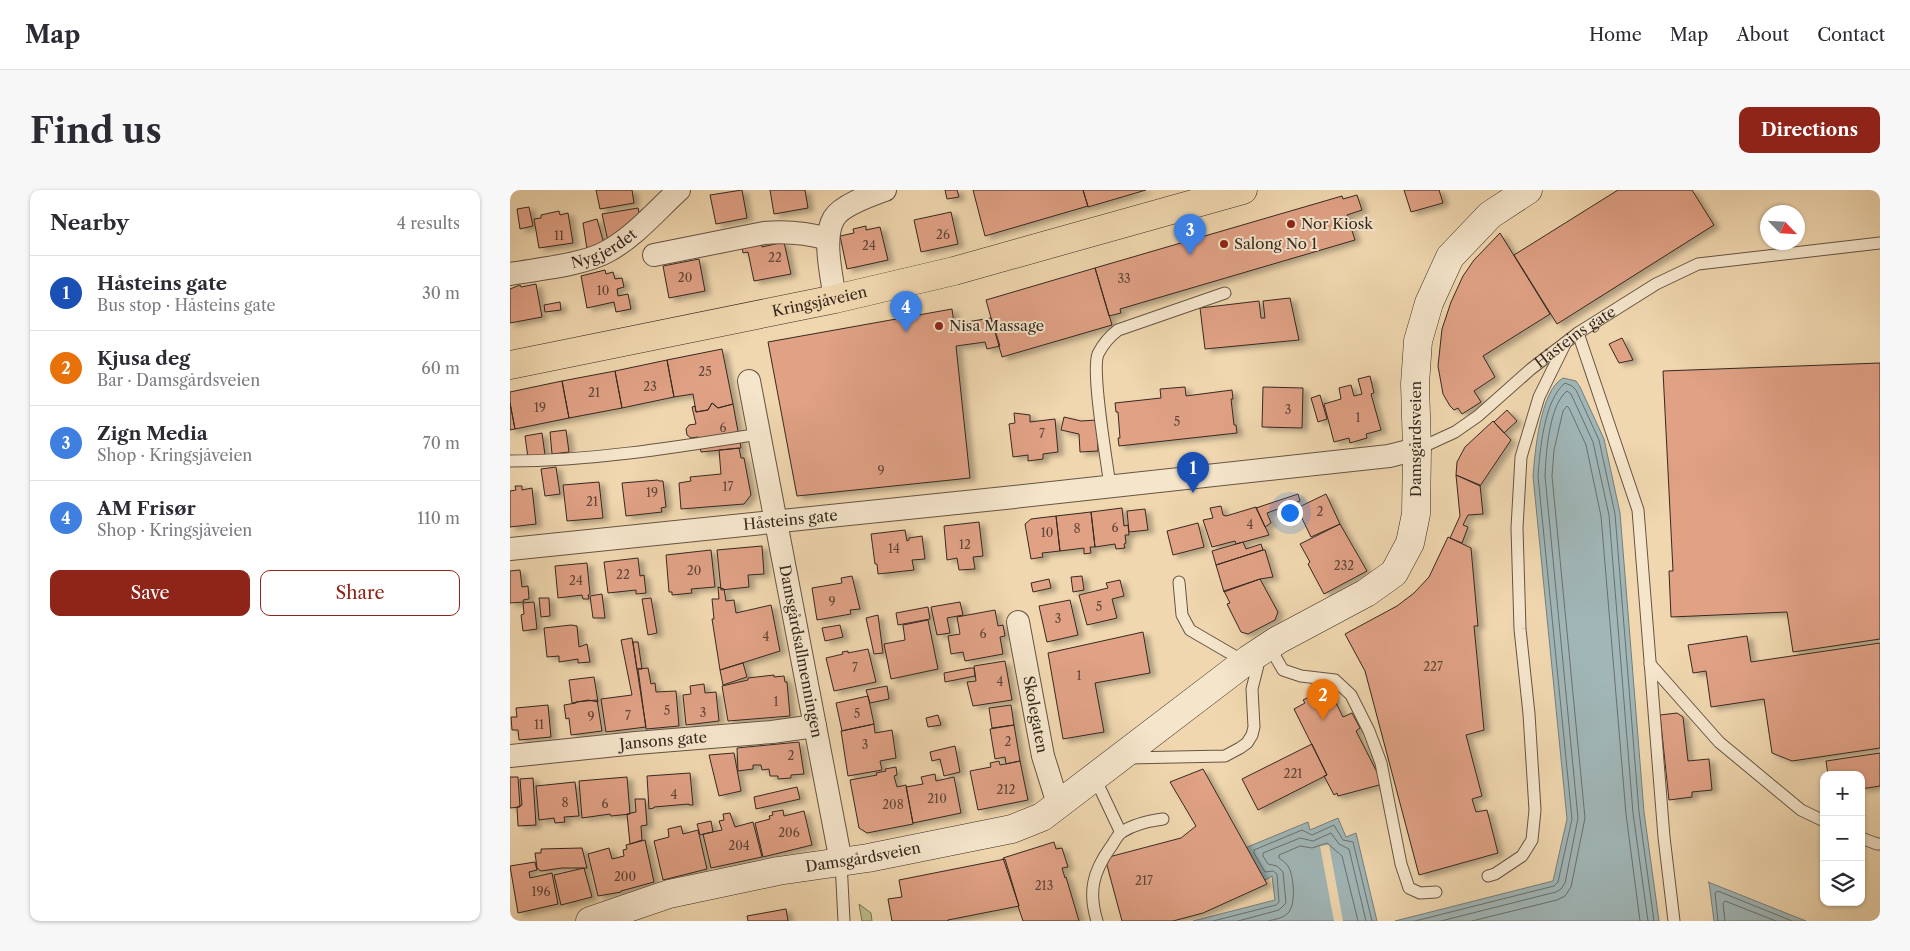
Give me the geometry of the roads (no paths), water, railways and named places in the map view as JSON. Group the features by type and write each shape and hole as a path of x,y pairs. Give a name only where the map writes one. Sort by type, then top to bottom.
{"main road":[{"name":"Kringsjåveien","path":"510,365 835,299 954,271 1243,190"}],"street":[{"name":"Nygjerdet","path":"510,274 581,261 607,252 626,239 678,190"},
{"path":"835,299 828,239 834,217 856,201 885,190"},
{"name":"Damsgårdsveien","path":"590,921 669,894 778,870 841,862 1012,829 1042,817 1259,653 1366,593 1394,573 1410,543 1416,514 1416,366 1418,341 1429,303 1450,257 1490,215 1528,190"},
{"path":"654,255 764,233 812,234 828,239"},
{"name":"Damsgårdsallmenningen","path":"749,382 841,862"},
{"name":"Håsteins gate","path":"510,549 1389,456 1417,449"},
{"name":"Skolegaten","path":"1018,622 1043,756 1058,804"},
{"name":"Jansons gate","path":"510,756 762,733 815,726"}],"lane":[{"name":"Håsteins gate","path":"1417,449 1455,432 1478,416 1531,369 1578,333 1656,284 1698,264 1880,244"},
{"path":"1110,486 1096,376 1098,355 1108,338 1118,330 1225,293"},
{"path":"1578,333 1638,510 1664,837 1674,921"},
{"path":"1488,876 1495,874 1522,856 1532,840 1535,810 1529,714 1520,629 1516,528 1521,457 1538,397 1565,344"},
{"path":"510,460 543,461 686,446 759,434"},
{"path":"1178,582 1182,615 1190,630 1259,653 1283,670 1301,676 1335,680 1351,695 1369,731 1381,763 1401,864 1409,888 1420,893 1436,892"},
{"path":"1119,758 1225,756 1247,743 1254,727 1252,688 1259,653"},
{"path":"1650,664 1719,742 1801,810 1820,819"},
{"path":"1094,776 1121,833"},
{"path":"1097,921 1092,905 1094,878 1099,863 1121,833 1145,821 1162,819"},
{"path":"1865,839 1880,844"},
{"name":"Damsgårdsallmenningen","path":"841,862 844,921"}],"water":[{"path":"1563,378 1576,381 1604,439 1620,513 1644,812 1659,921 1395,921 1553,881 1567,819 1533,476 1537,438 1544,408 1555,385"},
{"path":"1338,818 1346,837 1356,833 1377,921 1193,921 1275,900 1272,876 1264,881 1245,848 1308,822 1310,830"},
{"path":"1709,882 1806,921 1714,921"}],"place":[{"name":"Nor Kiosk","path":"1291,224"},
{"name":"Salong No 1","path":"1224,244"},
{"name":"Zign Media","path":"1190,255"},
{"name":"Nisa Massage","path":"939,326"},
{"name":"AM Frisør","path":"906,332"},
{"name":"Håsteins gate","path":"1193,493"},
{"name":"Kjusa deg","path":"1323,720"}]}
